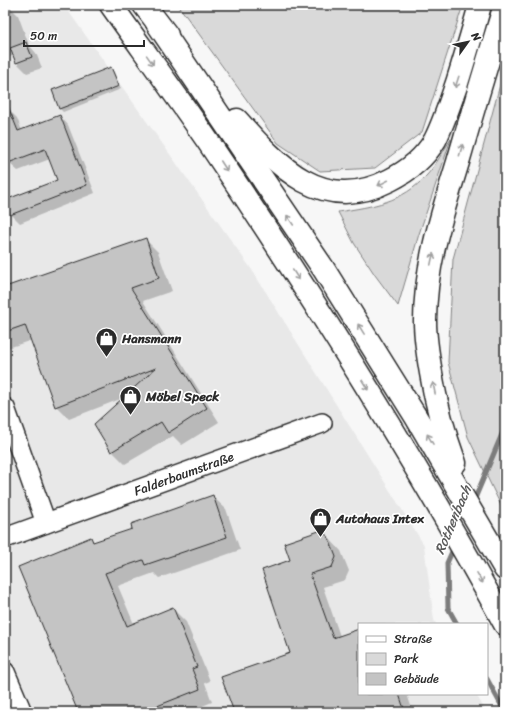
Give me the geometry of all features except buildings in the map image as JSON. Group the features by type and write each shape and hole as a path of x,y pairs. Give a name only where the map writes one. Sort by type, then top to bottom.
{"highway":[{"path":"111,5 207,140 300,282 394,431 505,624"},
{"path":"144,5 323,268 472,509 505,569"},
{"path":"157,23 226,108 264,150 280,165 298,178 315,186 326,190 343,192 359,191 378,186 395,177 423,156 434,141 446,115 480,5"},
{"path":"472,509 447,441 434,392 428,358 425,323 426,286 437,236 450,188 505,5"}],"street":[{"path":"5,408 46,523"},
{"name":"Falderbaumstraße","path":"5,538 322,423"},
{"path":"5,672 22,712"}],"shaded area":[{"path":"5,5 64,5 252,270 424,545 436,623 358,623 358,695 477,695 486,712 5,712"}],"green space":[{"path":"178,5 463,5 422,132 375,168 320,171 278,143"},
{"path":"505,66 505,514 468,437 448,362 453,259"},
{"path":"451,139 419,234 398,306 354,243 338,212 386,202 407,192 427,175"}],"waterway":[{"name":"Rothenbach","path":"473,503 505,427"},
{"name":"Rothenbach","path":"454,547 447,563 448,608 456,623"},
{"name":"Rothenbach","path":"488,681 505,712"}],"place":[{"name":"Hansmann","path":"106,358"},
{"name":"Möbel Speck","path":"130,416"},
{"name":"Autohaus Intex","path":"321,538"}]}
